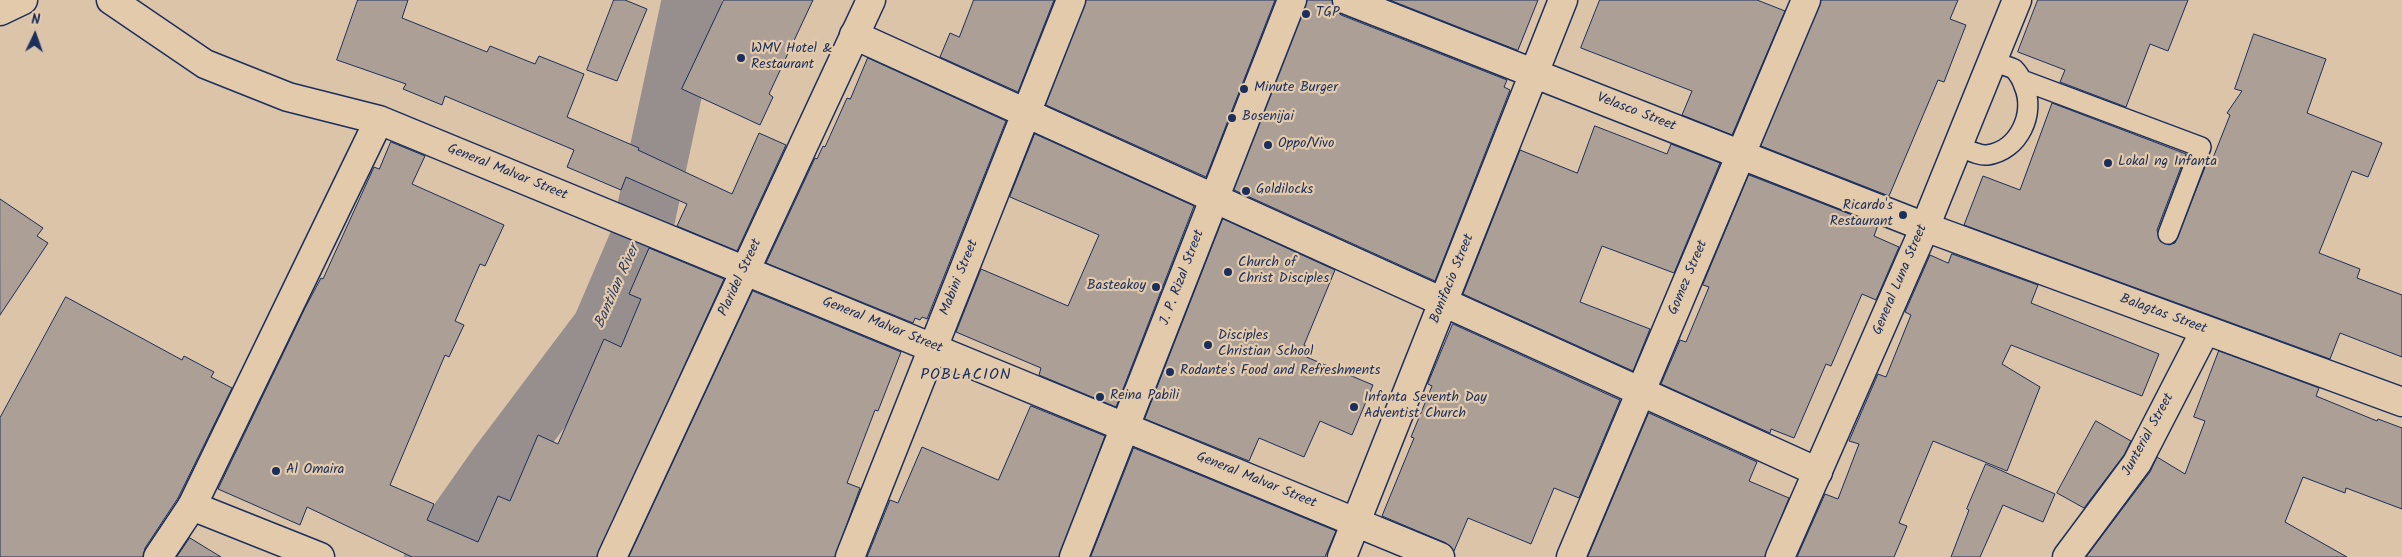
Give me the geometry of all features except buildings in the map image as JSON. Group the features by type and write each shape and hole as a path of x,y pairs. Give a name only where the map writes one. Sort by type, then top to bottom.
{"street":[{"path":"0,11 24,0"},
{"name":"General Malvar Street","path":"110,0 205,64 288,97 379,120 1440,557"},
{"name":"Plaridel Street","path":"612,557 871,0"},
{"name":"Mabini Street","path":"850,557 1071,0"},
{"name":"J. P. Rizal Street","path":"1074,557 1292,0"},
{"name":"Velasco Street","path":"1347,0 1925,227"},
{"name":"Bonifacio Street","path":"1342,557 1563,0"},
{"name":"Gomez Street","path":"1571,557 1806,0"},
{"name":"General Luna Street","path":"1780,557 1925,227 2017,0"},
{"path":"854,35 1818,472"},
{"path":"158,557 192,506 379,120"},
{"name":"Balagtas Street","path":"1925,227 2402,402"},
{"name":"Junterial Street","path":"2067,557 2137,463 2205,331"},
{"path":"192,506 320,557"}],"lane":[{"path":"1957,146 1986,155 2000,151 2022,131 2027,117 2027,92 2022,80 2015,70 1992,61"},
{"path":"2022,80 2201,147 2168,234"}],"waterway":[{"name":"Bantilan River","path":"434,557 498,466 602,328 641,237 692,0"}],"place":[{"name":"TGP","path":"1306,14"},
{"name":"WMV Hotel & Restaurant","path":"741,58"},
{"name":"Minute Burger","path":"1244,89"},
{"name":"Bosenijai","path":"1232,118"},
{"name":"Oppo/Vivo","path":"1268,145"},
{"name":"Lokal ng Infanta","path":"2108,163"},
{"name":"Goldilocks","path":"1246,191"},
{"name":"Ricardo's Restaurant","path":"1903,215"},
{"name":"Church of Christ Disciples","path":"1228,272"},
{"name":"Basteakoy","path":"1156,287"},
{"name":"Disciples Christian School","path":"1208,345"},
{"name":"Rodante's Food and Refreshments","path":"1170,372"},
{"name":"Reina Pabili","path":"1100,397"},
{"name":"Infanta Seventh Day Adventist Church","path":"1354,407"},
{"name":"Al Omaira","path":"276,471"}],"district":[{"name":"POBLACION","path":"966,376"}]}
